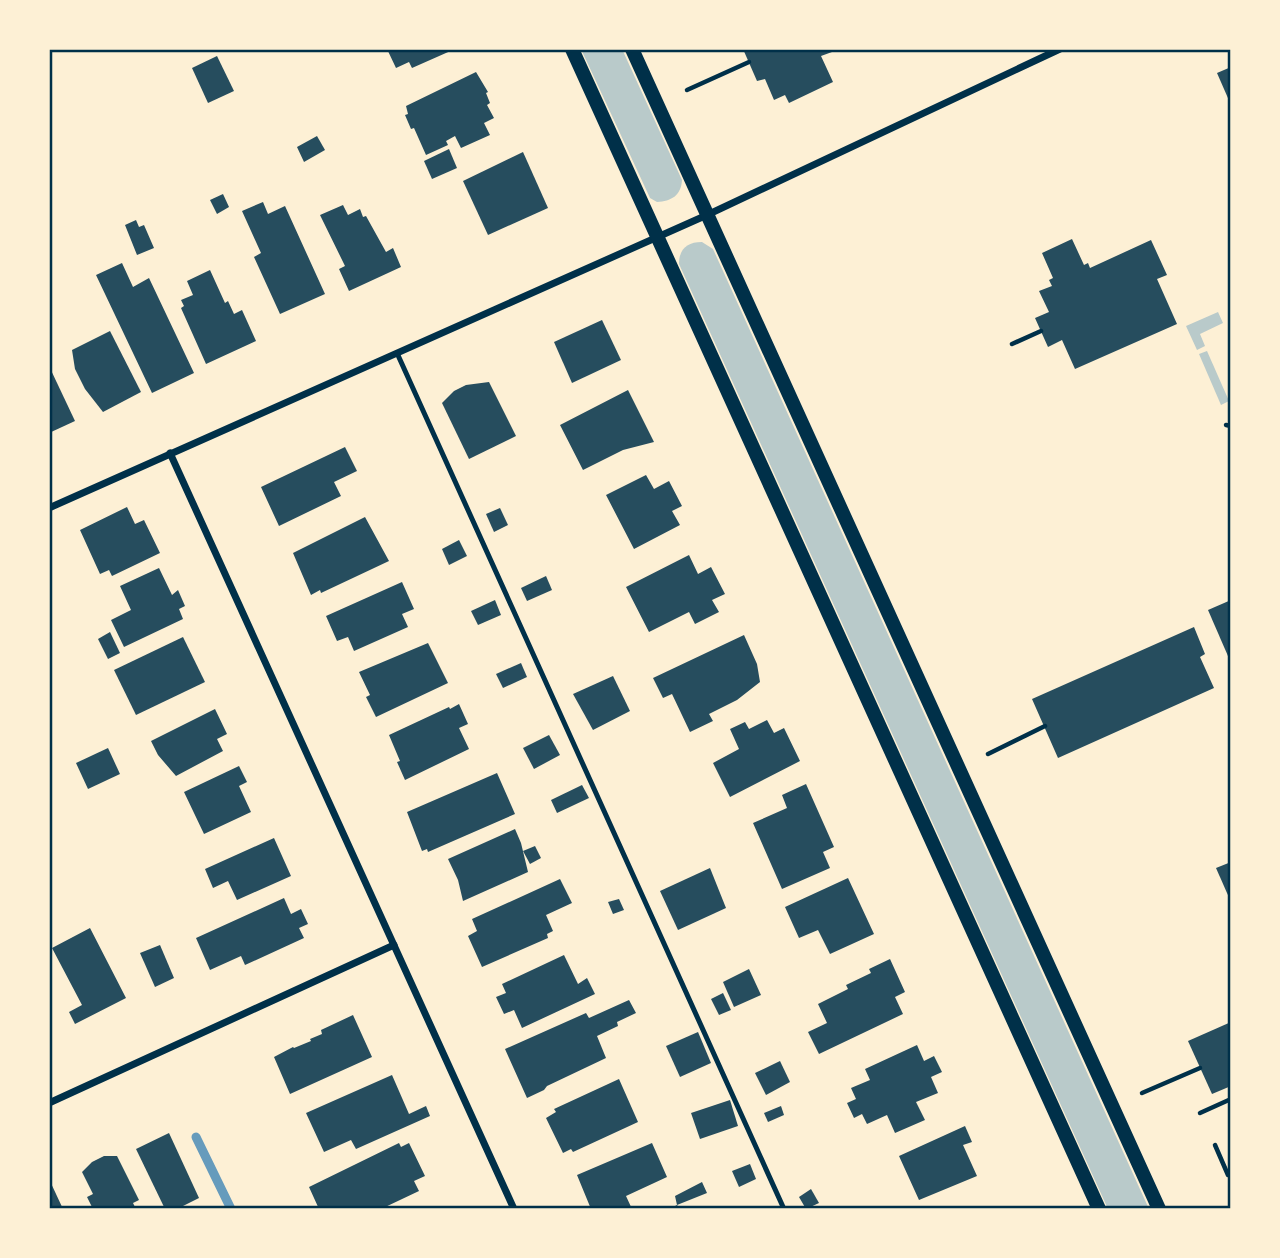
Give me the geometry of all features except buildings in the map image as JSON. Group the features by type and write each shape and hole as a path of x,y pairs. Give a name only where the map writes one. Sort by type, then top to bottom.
{"main road":[{"path":"572,49 1099,1209"},
{"path":"632,49 1159,1209"}],"street":[{"path":"49,508 707,215 1060,49"},
{"path":"170,453 514,1209"},
{"path":"49,1103 394,945"}],"lane":[{"path":"397,353 784,1209"}],"path":[{"path":"687,90 748,62"},
{"path":"1012,344 1041,331"},
{"path":"988,754 1045,726"},
{"path":"1142,1093 1200,1068"},
{"path":"1200,1113 1231,1099"},
{"path":"1215,1145 1228,1175"}],"shaded area":[{"path":"581,49 622,49 682,180 680,190 674,197 657,202 650,198"},
{"path":"702,242 713,249 1149,1209 1108,1209 679,264 680,254 685,247"},
{"path":"1218,312 1223,323 1200,334 1205,346 1197,350 1186,326"},
{"path":"1207,351 1229,401 1221,405 1199,354"}],"waterway":[{"path":"196,1137 231,1209"}]}
